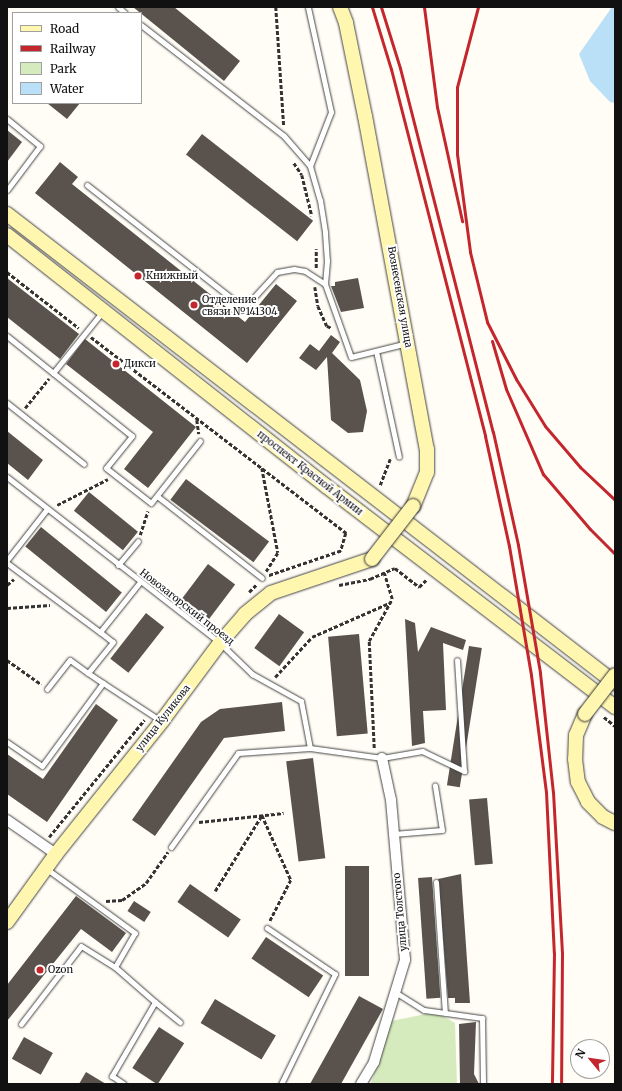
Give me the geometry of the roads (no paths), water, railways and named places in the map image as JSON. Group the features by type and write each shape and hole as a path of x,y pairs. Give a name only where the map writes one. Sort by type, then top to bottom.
{"main road":[{"name":"Вознесенская улица","path":"340,7 346,23 365,116 427,449 427,472 413,506 372,559 357,563"},
{"name":"проспект Красной Армии","path":"7,214 615,683"},
{"name":"проспект Красной Армии","path":"7,235 615,707"},
{"name":"улица Куликова","path":"7,922 56,854 162,721 220,643 245,614 271,593 357,563"},
{"path":"615,675 585,714 576,735 575,759 578,782 588,802 603,817 615,823"}],"street":[{"name":"улица Толстого","path":"362,1084 374,1062 405,960 394,834 378,757"},
{"path":"7,820 56,854"}],"lane":[{"path":"308,7 331,112 310,166"},
{"path":"142,26 284,136 310,166 320,200 325,233 327,261 325,284 351,357 408,343"},
{"path":"7,119 40,146 7,190"},
{"path":"87,185 244,308 277,272 294,269 305,272 325,284"},
{"path":"53,373 103,311"},
{"path":"7,336 132,436 106,468 151,503 200,441"},
{"path":"376,351 399,457"},
{"path":"7,403 84,464"},
{"name":"Новозагорский проезд","path":"7,477 220,643 252,674 301,701 310,748"},
{"path":"157,496 262,578"},
{"path":"47,509 7,561 113,642 88,673"},
{"path":"118,565 138,541"},
{"path":"100,632 140,582"},
{"path":"47,689 70,660 162,721"},
{"path":"171,847 238,753 310,748 378,757 422,751 464,771 457,660"},
{"path":"7,742 42,766 103,683"},
{"path":"394,834 442,830 435,786"},
{"path":"46,869 135,933 115,967"},
{"path":"436,882 445,1013"},
{"path":"267,928 335,974 281,1084"},
{"path":"21,1024 81,946 115,967 180,1022"},
{"path":"395,992 424,1010 482,1018 483,1084"},
{"path":"124,1084 112,1076 155,1002"}],"water":[{"path":"612,7 615,7 615,103 610,102 590,81 579,54"}],"railway":[{"path":"372,7 391,69 485,436 509,546 531,675 546,792 554,953 552,1084"},
{"path":"381,7 400,68 493,432 518,545 540,673 553,792 562,953 561,1084"},
{"path":"424,7 437,107 462,221"},
{"path":"478,7 457,87 457,154 470,252 487,322 516,379 545,426 580,467 615,500"},
{"path":"492,341 506,389 543,474 590,529 615,554"}],"place":[{"name":"Книжный","path":"138,276"},
{"name":"Отделение связи №141304","path":"194,305"},
{"name":"Дикси","path":"116,364"},
{"name":"Ozon","path":"40,970"}]}
